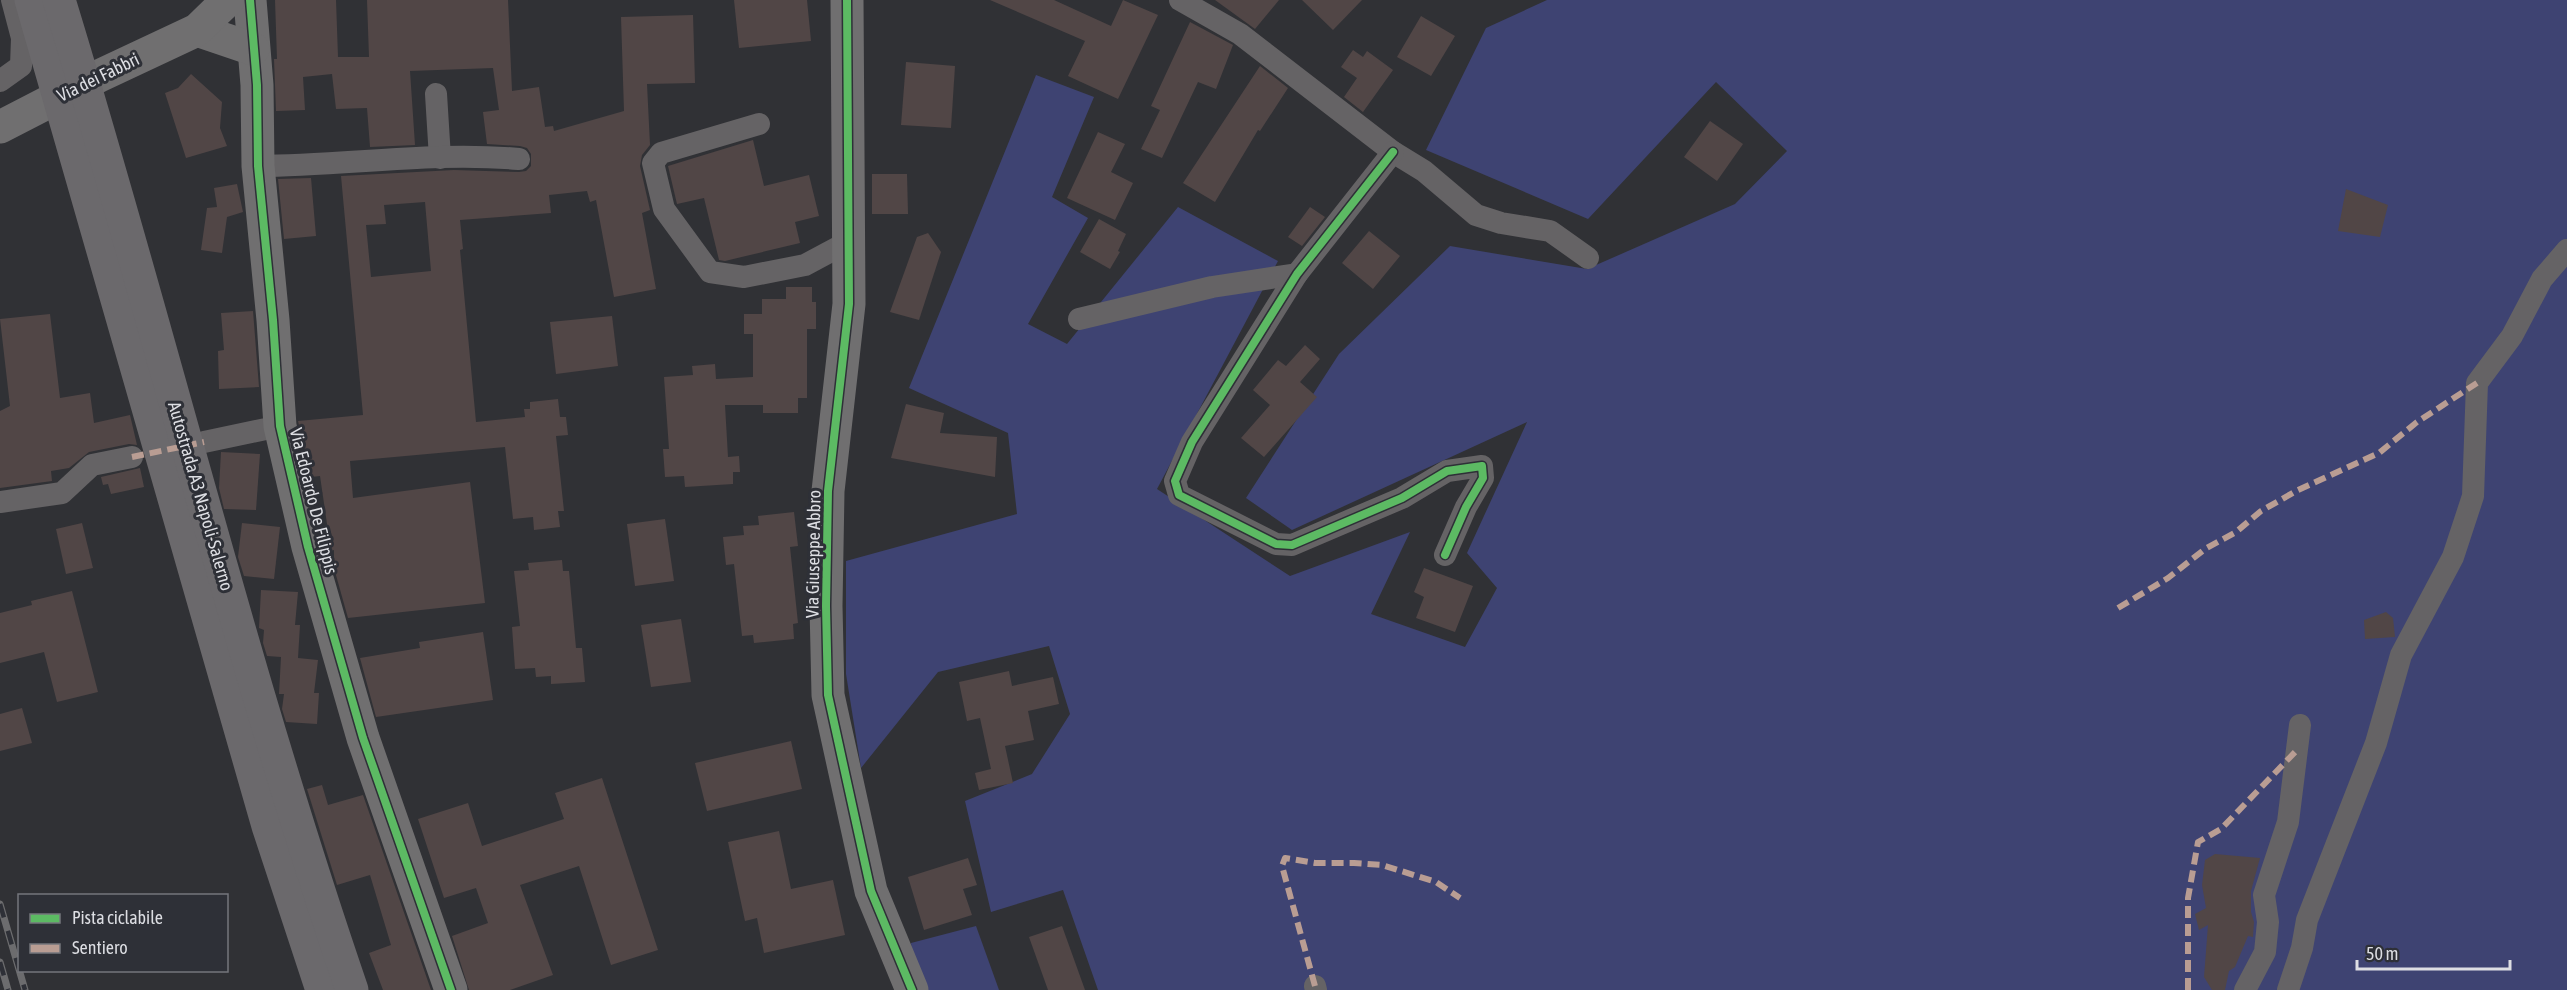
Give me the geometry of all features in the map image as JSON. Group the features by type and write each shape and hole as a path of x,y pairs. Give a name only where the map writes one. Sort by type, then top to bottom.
{"highway":[{"name":"Autostrada A3 Napoli-Salerno","path":"31,0 72,136 255,781 298,922 322,990"},
{"name":"Autostrada A3 Napoli-Salerno","path":"59,0 99,129 293,813 352,990"}],"street":[{"path":"0,81 21,66 22,38 12,0"},
{"name":"Via dei Fabbri","path":"0,127 99,76 197,30 228,0"},
{"name":"Via Giuseppe Abbro","path":"847,0 849,304 828,491 826,606 828,694 871,891 912,990"},
{"path":"1180,0 1240,34 1393,152 1424,171 1476,216 1501,223 1550,231 1588,258"},
{"path":"197,30 252,24"},
{"name":"Via Edoardo De Filippis","path":"252,24 257,85 258,166 267,247 280,426 308,547 363,738 451,990"},
{"path":"436,94 440,158"},
{"path":"759,124 661,153 653,163 664,209 710,273 744,277 805,265 848,242"},
{"path":"1393,152 1297,274 1192,442 1175,481 1179,495 1276,544 1292,545 1402,498 1447,471 1482,466 1483,478 1466,507 1445,555"},
{"path":"258,166 306,166 490,156 519,159"},
{"path":"2288,990 2302,948 2307,920 2376,743 2401,655 2453,558 2473,496 2477,383 2512,336 2542,279 2567,250"},
{"path":"1079,319 1212,287 1297,274"},
{"path":"204,442 280,426"},
{"path":"0,502 62,493 92,465 132,457"},
{"path":"2245,990 2265,952 2268,922 2264,895 2289,822 2300,725"}],"shaded area":[{"path":"1547,0 2567,0 2567,990 1098,990 1063,890 991,912 965,801 1032,774 1070,714 1049,646 938,672 861,768 846,674 846,561 1017,514 1008,433 909,388 1036,75 1094,97 1052,197 1088,218 1028,324 1067,344 1178,207 1278,261 1157,489 1290,576 1410,532 1371,614 1465,647 1497,588 1467,553 1527,422 1292,530 1246,498 1339,354 1450,246 1587,269 1735,204 1787,151 1716,82 1588,219 1426,150 1486,28"},
{"path":"976,926 999,990 916,990 911,943"}],"building":[{"path":"275,0 336,0 338,57 369,57 367,0 508,0 512,91 539,87 545,127 553,126 554,131 624,111 621,17 693,15 695,83 647,84 650,145 642,155 640,166 650,210 642,213 656,289 614,297 596,200 590,202 587,191 549,195 551,213 460,220 463,249 460,250 476,422 525,417 524,409 530,409 530,402 558,399 560,417 566,417 568,435 556,436 564,511 558,511 560,527 534,530 533,517 513,519 505,447 350,461 353,498 470,482 485,603 348,618 334,568 334,550 331,551 320,476 311,477 298,421 363,415 341,176 454,170 519,172 526,171 531,166 531,154 527,148 520,146 487,144 483,112 499,110 493,68 410,71 415,145 370,147 367,108 336,109 332,74 303,77 305,110 276,111 274,59 277,59","holes":["425,202 431,271 371,277 366,225 386,224 384,205"]},
{"path":"734,0 807,0 811,41 739,48"},
{"path":"990,0 1054,0 1111,26 1123,0 1158,15 1118,99 1068,76 1085,41"},
{"path":"1215,0 1279,0 1255,29"},
{"path":"1302,0 1362,0 1333,30"},
{"path":"1421,16 1455,36 1431,76 1397,57"},
{"path":"1190,22 1233,45 1216,89 1198,82 1162,158 1141,149 1160,110 1151,106"},
{"path":"1353,50 1363,57 1367,51 1393,70 1363,112 1344,97 1357,78 1341,67"},
{"path":"906,62 955,66 951,128 901,125"},
{"path":"1260,66 1288,88 1260,131 1258,130 1215,202 1183,183"},
{"path":"191,74 222,102 220,128 227,146 186,158 165,93 178,88"},
{"path":"1710,121 1743,144 1717,181 1684,157"},
{"path":"1098,132 1125,144 1111,172 1133,183 1115,220 1067,198"},
{"path":"753,140 764,186 809,175 819,216 795,222 800,243 725,261 719,260 704,198 677,204 668,166"},
{"path":"872,174 907,174 908,214 872,214"},
{"path":"311,178 316,236 284,239 278,179"},
{"path":"237,184 243,212 227,217 222,253 201,250 207,208 217,207 214,188"},
{"path":"2346,189 2388,205 2380,237 2338,231"},
{"path":"1310,207 1325,217 1302,246 1288,237"},
{"path":"1099,219 1126,234 1118,251 1120,252 1110,269 1080,252"},
{"path":"1369,231 1400,256 1373,289 1342,263"},
{"path":"928,233 941,252 919,320 890,312 917,237"},
{"path":"786,287 812,287 812,302 816,302 816,329 807,329 807,398 798,398 798,413 763,413 763,405 725,405 728,457 739,456 740,472 733,472 733,484 685,487 684,476 665,477 663,449 669,449 664,377 693,375 692,366 715,364 716,379 753,377 753,334 744,334 744,314 762,314 762,299 786,299"},
{"path":"253,311 259,387 219,389 218,351 224,350 221,313"},
{"path":"50,314 60,398 90,393 94,423 130,415 137,445 129,444 89,452 69,468 51,471 52,481 0,488 0,411 10,406 0,319"},
{"path":"612,316 618,366 556,374 550,322"},
{"path":"1305,345 1320,359 1300,382 1317,397 1264,457 1241,438 1270,405 1253,390 1278,360 1286,366"},
{"path":"906,404 944,413 940,433 997,437 995,477 891,458"},
{"path":"221,452 260,454 256,510 224,509 219,488"},
{"path":"140,468 144,487 111,494 108,484 103,485 101,477"},
{"path":"794,512 798,546 790,547 798,623 793,624 794,639 754,643 753,635 742,636 734,564 726,565 723,537 744,535 743,526 759,525 758,516"},
{"path":"665,519 674,581 635,586 627,524"},
{"path":"82,523 93,568 66,574 56,529"},
{"path":"242,523 280,527 274,579 244,576 238,557"},
{"path":"562,560 563,571 569,571 576,648 582,648 585,682 551,684 551,676 536,677 535,668 515,669 512,627 520,626 514,571 529,570 528,563"},
{"path":"1424,568 1473,586 1455,632 1416,618 1424,597 1414,592"},
{"path":"261,590 298,592 295,625 300,625 298,658 318,660 314,693 319,693 317,724 286,722 282,709 284,694 279,694 281,657 267,656 263,643 264,630 259,628"},
{"path":"72,591 98,692 57,702 44,652 0,663 0,613 32,605 31,601"},
{"path":"2386,612 2393,618 2395,637 2365,639 2364,620"},
{"path":"681,619 691,682 651,687 641,625"},
{"path":"483,632 493,700 376,717 360,658 420,648 419,642"},
{"path":"1009,671 1012,686 1053,677 1059,704 1028,711 1034,740 1005,746 1013,783 979,790 975,773 991,769 980,718 967,721 959,682"},
{"path":"22,708 32,743 0,751 0,714"},
{"path":"791,741 802,789 707,811 695,763"},
{"path":"602,778 658,950 611,965 579,866 520,885 553,975 510,990 469,990 452,936 488,923 476,888 444,898 418,819 468,803 482,846 564,819 555,793"},
{"path":"322,785 328,805 363,795 431,990 383,990 369,953 391,945 370,875 337,885 307,789"},
{"path":"779,831 791,889 833,880 845,935 764,953 757,918 745,921 728,842"},
{"path":"2215,854 2260,858 2251,891 2253,937 2248,936 2235,967 2229,971 2225,990 2212,990 2204,977 2208,925 2199,930 2195,914 2206,908 2202,885 2205,860"},
{"path":"968,858 977,885 963,889 972,915 924,930 908,877"},
{"path":"1062,926 1085,990 1048,990 1029,937"}],"railway":[{"path":"0,904 18,966"},
{"path":"0,962 8,990"},
{"path":"20,972 25,990"}],"marked path":[{"path":"2118,608 2168,578 2205,549 2236,532 2261,511 2298,490 2379,453 2417,422 2477,383"},
{"path":"132,457 204,442"},
{"path":"2188,990 2188,898 2198,842 2221,829 2298,749"},
{"path":"1315,986 1282,866 1285,858 1315,863 1382,865 1436,882 1460,898"}],"cycle path":[{"path":"250,0 257,85 258,166 273,320 280,426 308,547 363,738 451,990"},
{"path":"847,0 849,304 828,491 826,606 828,695 871,891 912,990"},
{"path":"1393,152 1297,274 1192,442 1175,481 1179,495 1276,544 1292,545 1402,498 1447,471 1482,466 1483,478 1466,507 1445,555"}]}
